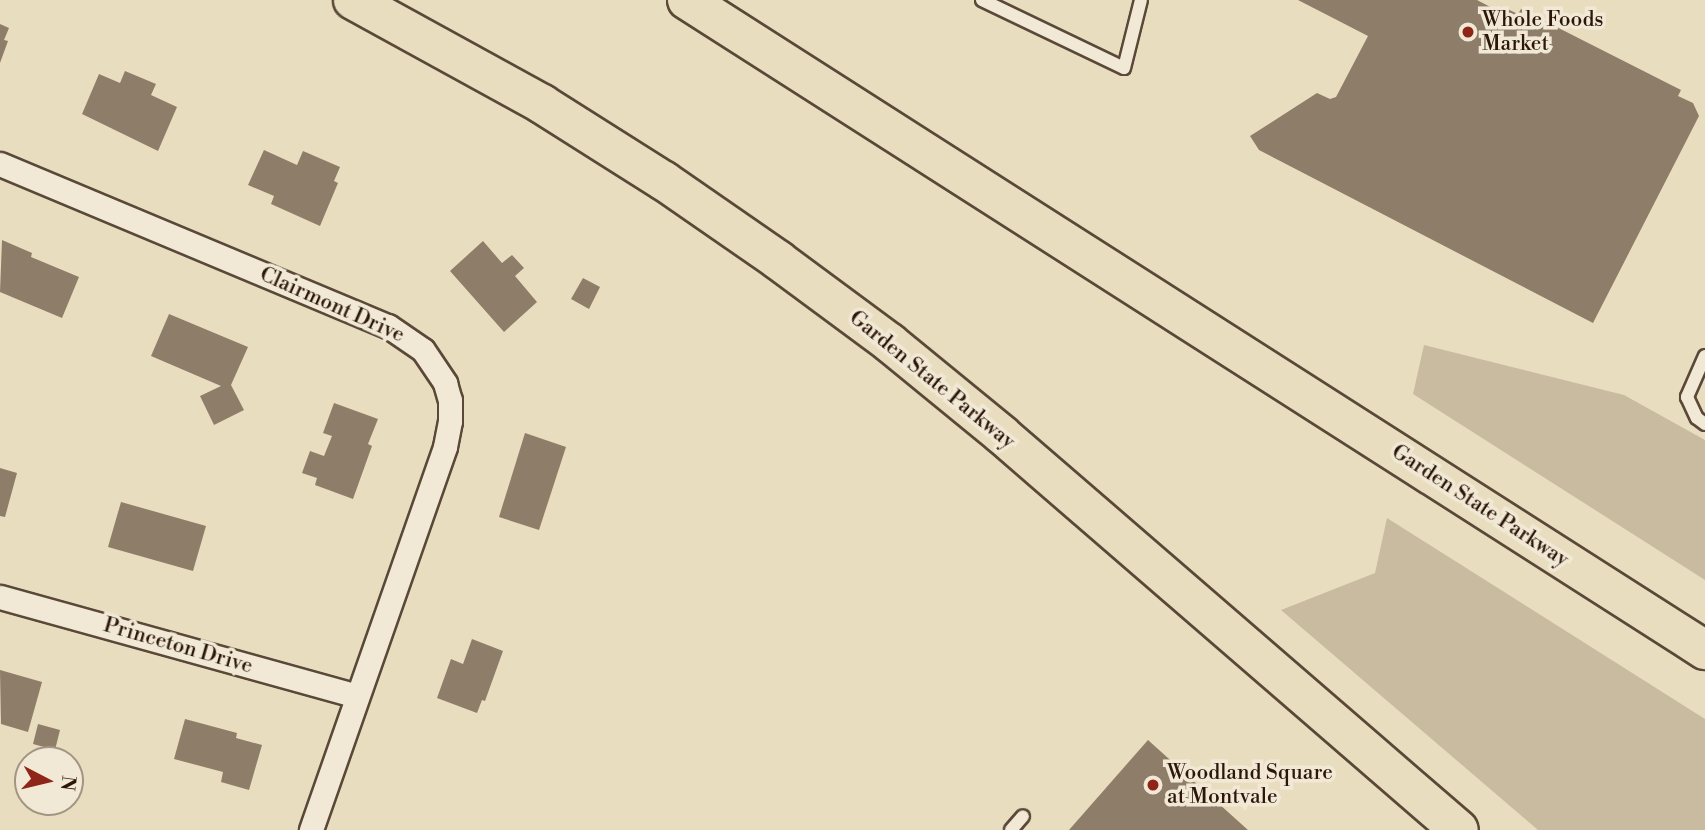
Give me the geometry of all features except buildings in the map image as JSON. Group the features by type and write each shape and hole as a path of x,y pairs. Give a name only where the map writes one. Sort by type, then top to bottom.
{"highway":[{"name":"Garden State Parkway","path":"353,0 542,104 664,181 778,260 890,343 1001,434 1459,830"},
{"name":"Garden State Parkway","path":"687,0 1705,650"}],"street":[{"name":"Clairmont Drive","path":"0,164 388,326 423,350 436,366 450,400 450,421 445,447 312,830"},
{"name":"Princeton Drive","path":"0,597 357,696"}],"lane":[{"path":"982,0 1124,68 1141,0"},
{"path":"1705,356 1687,397 1697,418 1705,424"},
{"path":"1011,830 1023,816"}],"shaded area":[{"path":"1424,345 1624,395 1705,440 1705,580 1413,394"},
{"path":"1387,518 1705,719 1705,830 1538,830 1281,610 1375,573"}],"place":[{"name":"Whole Foods Market","path":"1468,32"},
{"name":"Woodland Square at Montvale","path":"1153,785"}]}
